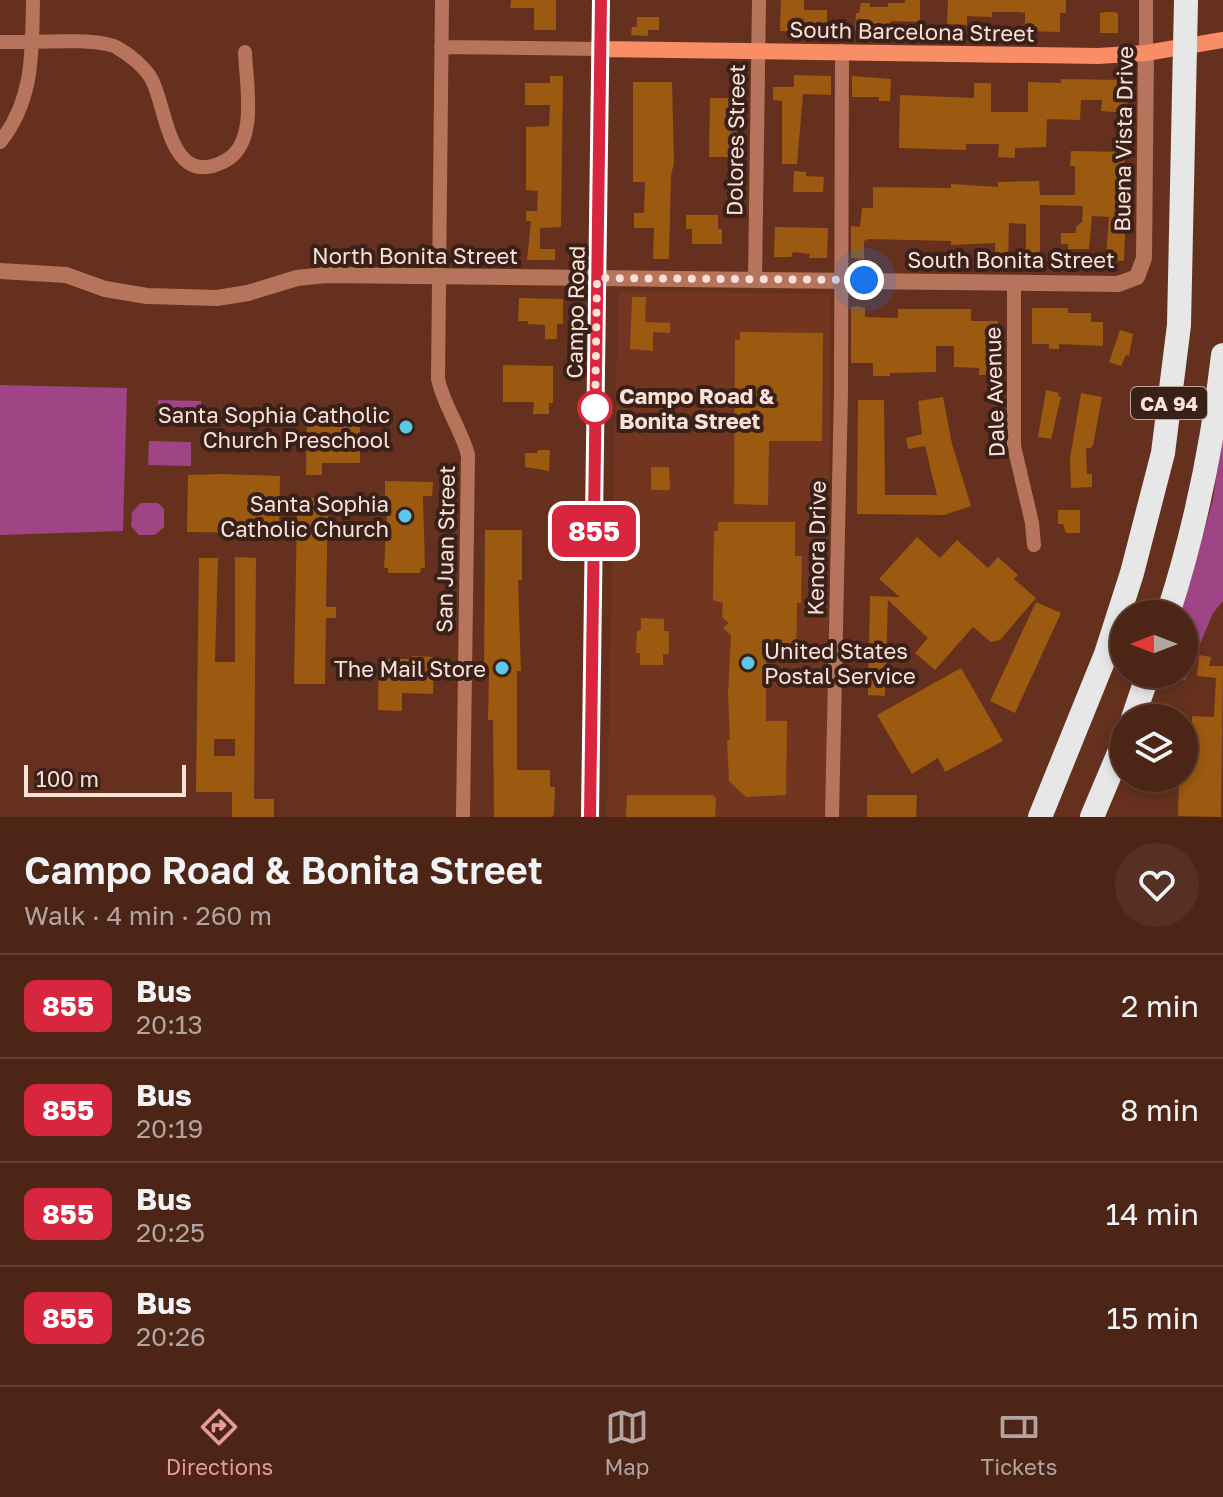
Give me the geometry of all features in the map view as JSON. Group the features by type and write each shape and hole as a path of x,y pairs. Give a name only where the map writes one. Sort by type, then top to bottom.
{"highway":[{"name":"CA 94","path":"1040,817 1106,654 1132,573 1163,453 1179,325 1186,12"},
{"name":"CA 94","path":"1172,600 1206,465 1223,355"},
{"path":"1024,817 1080,722"},
{"path":"1092,817 1110,774"}],"main road":[{"name":"Campo Road","path":"590,817 601,0"},
{"name":"South Barcelona Street","path":"600,49 1098,56 1146,53 1223,40"}],"street":[{"path":"0,142 16,119 25,96 31,70 33,0"},
{"name":"San Juan Street","path":"442,0 438,379 444,402 462,434 468,455 463,817"},
{"name":"Dolores Street","path":"755,280 759,0"},
{"name":"Buena Vista Drive","path":"1137,277 1144,258 1146,0"},
{"path":"0,42 95,43 115,47 147,71 163,106 175,149 188,161 201,165 215,165 229,158 243,140 247,112 245,52"},
{"path":"441,47 600,49"},
{"name":"Kenora Drive","path":"832,817 841,391 842,51"},
{"name":"North Bonita Street","path":"0,271 66,275 105,289 147,296 217,298 240,295 308,276 597,278"},
{"name":"South Bonita Street","path":"597,278 1118,284 1137,277"},
{"name":"Dale Avenue","path":"1014,284 1014,446 1034,545"}],"shaded area":[{"path":"618,292 831,294 826,817 607,817"},
{"path":"0,385 127,388 123,531 0,535"},
{"path":"158,400 201,401 201,424 158,423"},
{"path":"1223,434 1223,601 1213,613 1198,649 1198,600 1185,600 1213,499"},
{"path":"149,441 191,442 191,466 148,465"},
{"path":"141,503 158,503 164,509 164,527 155,535 139,535 131,526 132,512"}],"building":[{"path":"511,0 556,0 556,30 534,30 534,8 510,8"},
{"path":"781,0 804,0 804,10 827,10 827,32 780,31"},
{"path":"905,0 920,0 920,22 891,21 889,29 855,31 856,13 859,13 861,3 870,3 870,7 888,7 888,3 905,3"},
{"path":"948,0 1066,0 1066,13 1060,13 1060,32 1025,31 1025,13 1020,12 992,12 992,17 967,16 967,25 947,24"},
{"path":"1100,13 1118,14 1118,33 1100,33"},
{"path":"637,17 659,17 659,30 648,30 648,36 631,35 632,27 637,27"},
{"path":"794,75 831,76 831,95 803,94 797,164 782,164 782,101 773,100 773,87 794,87"},
{"path":"550,76 563,76 561,227 540,228 540,249 555,249 555,260 527,260 531,221 526,221 526,211 537,211 538,191 526,190 526,127 549,126 550,105 525,105 525,83 550,83"},
{"path":"852,76 891,79 890,101 879,101 879,97 852,97"},
{"path":"1061,79 1127,80 1127,113 1101,111 1102,100 1081,100 1080,120 1047,119 1046,147 1015,148 1015,158 998,157 999,144 966,144 966,150 899,148 900,95 974,98 974,83 991,83 991,112 1028,112 1028,82 1061,83"},
{"path":"633,82 672,82 674,163 669,259 653,259 654,228 634,228 634,213 644,213 645,182 633,182"},
{"path":"710,98 742,98 742,157 709,157"},
{"path":"1071,151 1125,152 1120,232 1125,232 1124,261 1109,260 1106,256 1109,217 1092,216 1089,249 1068,249 1068,244 1061,244 1061,233 1076,233 1076,227 1082,222 1083,206 1040,205 1040,259 1026,259 1026,224 1009,223 1008,259 995,259 995,243 951,245 951,241 869,239 864,241 864,259 851,258 851,226 860,227 862,208 873,208 873,187 951,188 951,184 998,187 998,182 1039,181 1040,195 1075,195 1075,166 1070,166"},
{"path":"794,171 806,172 806,176 824,177 823,192 793,192"},
{"path":"686,215 718,215 722,244 692,244 692,229 686,229"},
{"path":"775,227 828,228 827,258 809,258 810,254 793,252 791,257 774,257"},
{"path":"632,297 646,297 645,322 670,323 670,333 653,332 653,351 630,349"},
{"path":"519,298 563,299 563,324 557,324 557,339 545,339 545,325 518,321"},
{"path":"851,307 865,308 865,317 898,318 898,309 971,309 971,321 998,321 998,355 989,354 988,375 979,375 979,368 954,367 954,346 936,346 936,372 873,376 873,363 851,363"},
{"path":"1032,308 1068,308 1068,313 1091,313 1091,322 1103,322 1103,346 1059,344 1059,349 1049,349 1049,344 1032,344"},
{"path":"1120,330 1133,334 1129,356 1126,355 1121,366 1109,362"},
{"path":"740,332 823,333 822,441 769,441 768,505 734,504 735,340 740,340"},
{"path":"503,365 553,366 553,403 549,403 549,414 533,414 534,402 503,402"},
{"path":"1046,390 1059,393 1061,397 1051,439 1038,437"},
{"path":"1081,393 1102,397 1093,445 1086,448 1087,474 1092,474 1092,487 1071,488 1070,458"},
{"path":"943,397 952,444 971,506 944,515 857,514 858,400 884,400 885,495 937,495 925,446 908,449 906,438 922,434 918,401"},
{"path":"307,414 345,419 345,415 360,415 360,463 322,463 322,475 306,475"},
{"path":"538,450 550,450 549,471 525,467 525,453 537,453"},
{"path":"651,467 669,467 670,490 651,490"},
{"path":"188,475 280,476 279,533 187,532"},
{"name":"Santa Sophia Catholic Church","path":"385,481 433,482 432,496 423,496 425,568 421,568 420,573 388,573 388,568 384,568 388,496 385,496"},
{"path":"308,498 328,498 326,607 336,607 336,618 326,618 325,684 294,684 297,510 307,510"},
{"path":"1058,510 1080,510 1080,533 1066,533 1063,524 1058,524"},
{"path":"718,522 795,522 795,556 802,556 796,655 766,655 766,721 787,721 786,795 746,797 729,781 727,740 730,740 728,693 731,635 723,628 729,623 722,617 723,603 713,600 714,531 718,531"},
{"path":"485,530 522,530 522,580 518,580 521,671 517,671 517,770 550,770 550,787 555,787 554,815 551,817 494,817 493,720 488,720 489,671 484,671"},
{"path":"917,537 940,558 957,540 988,568 998,557 1018,575 1014,579 1036,598 1000,640 991,642 973,627 935,670 915,653 928,638 888,600 885,696 868,695 870,596 900,597 879,579"},
{"path":"235,557 256,558 254,799 274,799 274,817 232,817 232,792 196,792 199,558 218,558 215,662 235,662","holes":["214,739 235,739 235,756 214,756"]},
{"path":"1036,602 1061,613 1015,713 990,701"},
{"path":"641,618 664,619 664,631 669,631 669,654 663,654 663,665 640,665 640,653 636,653"},
{"path":"1199,655 1211,657 1209,666 1223,666 1221,817 1178,816 1179,792 1198,792 1198,716 1214,717 1216,678 1198,676"},
{"path":"412,656 434,657 433,694 402,693 402,711 378,710 379,659 412,659"},
{"path":"961,668 1003,741 945,772 938,758 912,774 877,715"},
{"path":"627,795 713,795 716,798 715,817 626,817"},
{"path":"867,795 917,795 916,817 867,817"}],"bus line":[{"name":"855","path":"590,817 601,0"}],"place":[{"name":"Campo Road & Bonita Street","path":"595,408"},
{"name":"Santa Sophia Catholic Church Preschool","path":"406,427"},
{"name":"Santa Sophia Catholic Church","path":"405,516"},
{"name":"United States Postal Service","path":"748,663"},
{"name":"The Mail Store","path":"502,668"}],"route":[{"path":"595,408 595,418 597,278 864,280"}]}
